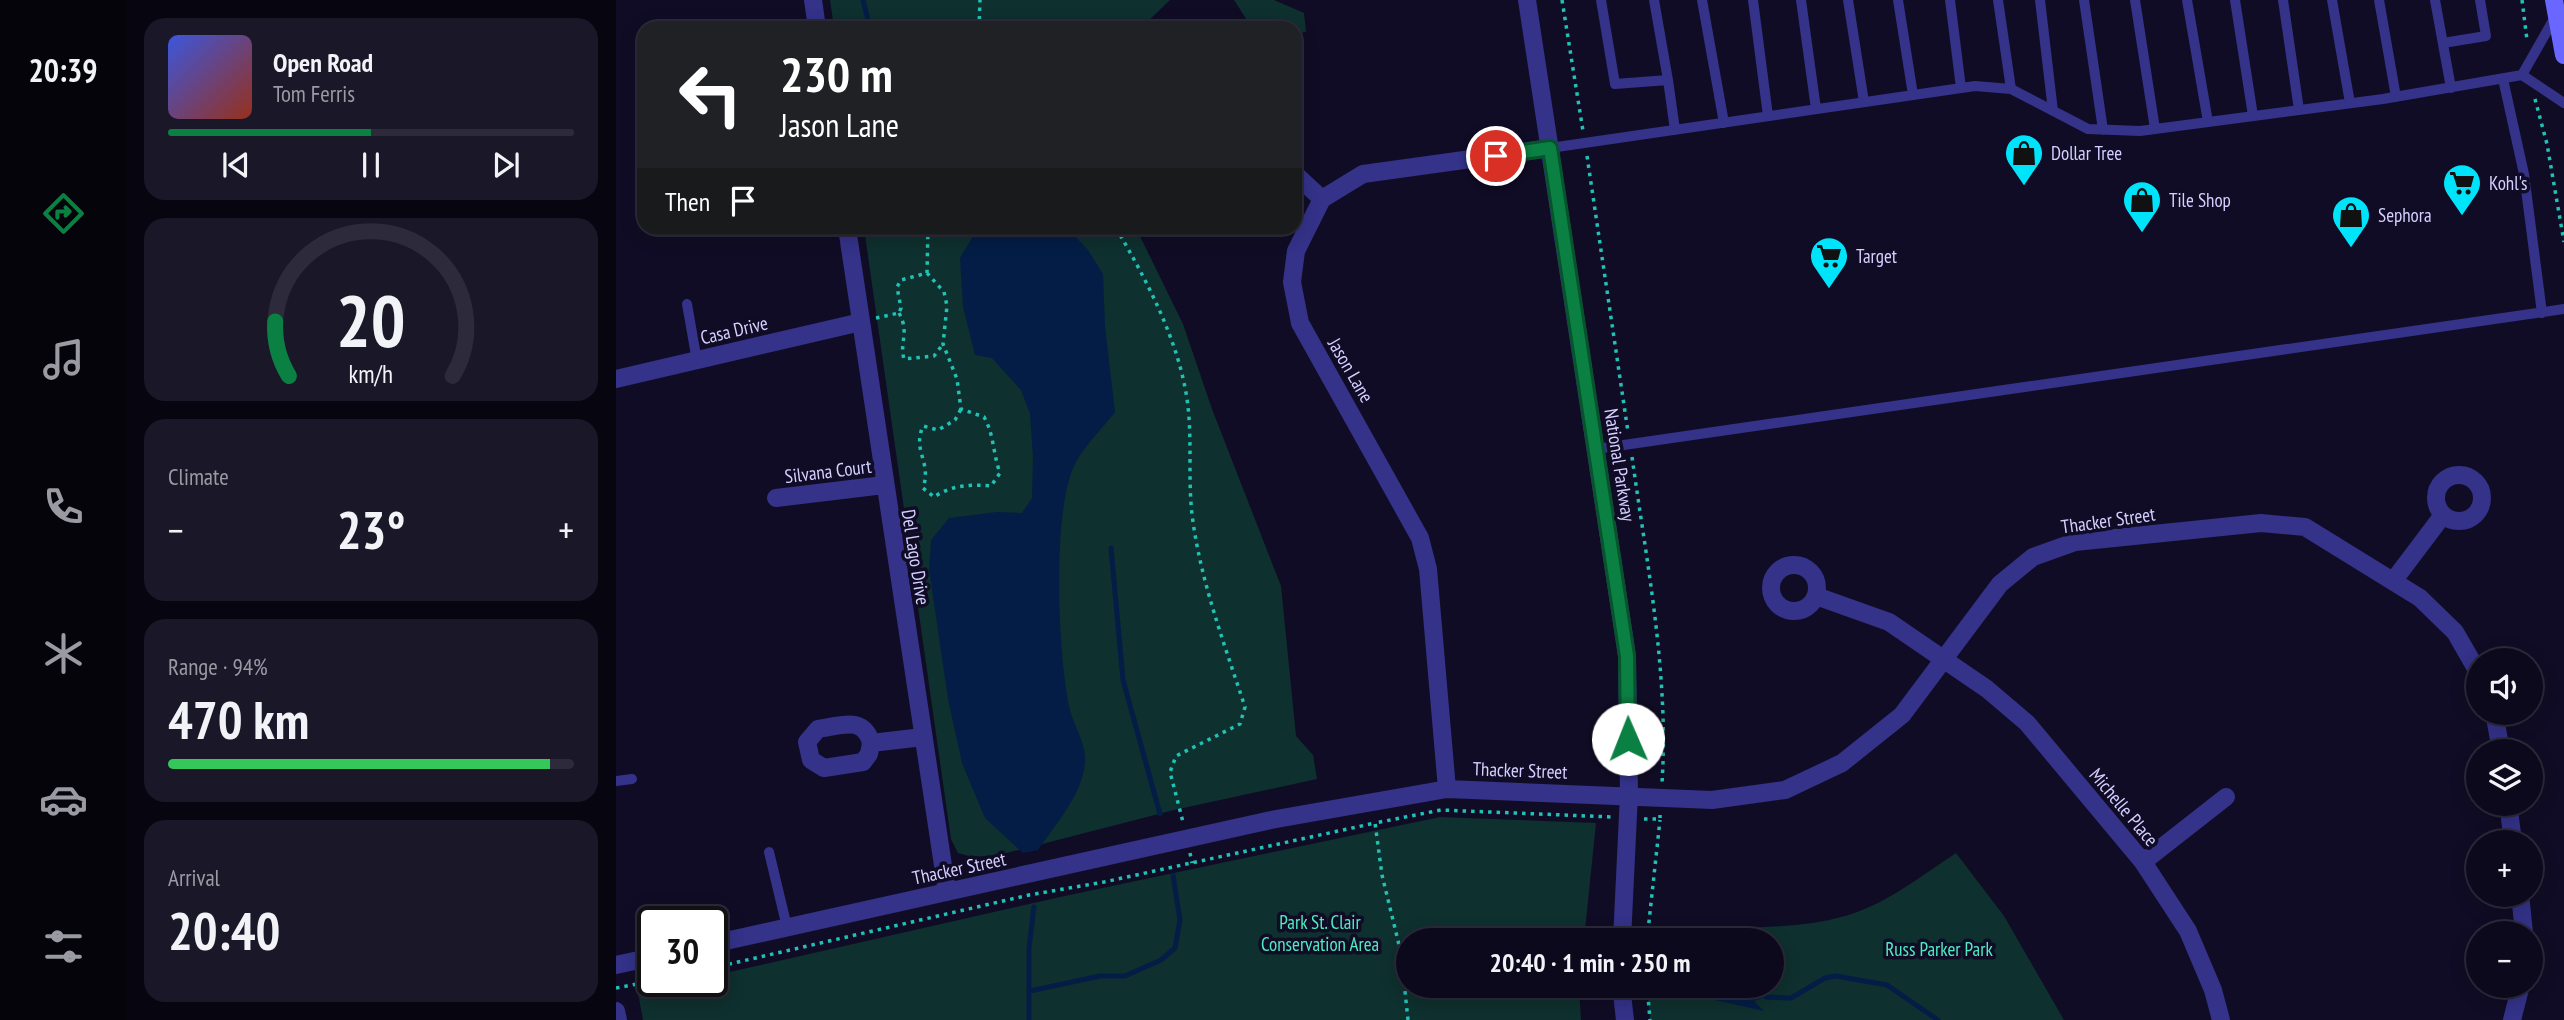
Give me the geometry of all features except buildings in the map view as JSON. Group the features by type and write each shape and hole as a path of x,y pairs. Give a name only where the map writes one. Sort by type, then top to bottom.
{"main road":[{"path":"2556,7 2564,55"}],"street":[{"path":"813,0 816,21"},
{"name":"National Parkway","path":"1527,0 1627,656 1629,794 1623,928"},
{"path":"1302,180 1322,199 1363,174 1550,148"},
{"name":"Jason Lane","path":"1322,199 1296,251 1292,282 1300,323 1420,538 1428,569 1447,789"},
{"name":"Del Lago Drive","path":"848,235 947,892"},
{"name":"Casa Drive","path":"616,379 861,322"},
{"name":"Silvana Court","path":"776,498 884,485"},
{"path":"2394,580 2443,515"},
{"name":"Thacker Street","path":"728,940 1284,817 1447,789 1629,794 1712,800 1785,790 1831,768 1902,715 2000,584 2033,557 2075,542 2261,523 2305,527 2420,598 2455,632 2466,651"},
{"name":"Michelle Place","path":"1816,596 1889,622 1987,689 2027,723 2143,862 2188,931 2213,990 2221,1020"},
{"path":"871,743 923,737"},
{"path":"2143,862 2226,797"},
{"path":"616,965 637,960"},
{"path":"1622,998 1625,1020"},
{"path":"2512,1020 2518,998"},
{"path":"616,1011 618,1020"}],"lane":[{"path":"1601,0 1615,84 1668,80"},
{"path":"1654,0 1675,130"},
{"path":"1702,0 1724,123"},
{"path":"1753,0 1768,116"},
{"path":"1801,0 1816,109"},
{"path":"1848,0 1864,102"},
{"path":"1898,0 1913,95"},
{"path":"1950,0 1961,88"},
{"path":"1998,0 2011,89"},
{"path":"2040,0 2053,111"},
{"path":"2084,0 2103,130"},
{"path":"2135,0 2155,129"},
{"path":"2187,0 2208,122"},
{"path":"2235,0 2253,116"},
{"path":"2283,0 2299,110"},
{"path":"2332,0 2350,103"},
{"path":"2379,0 2396,97"},
{"path":"2435,0 2451,88"},
{"path":"2442,43 2486,36 2480,0"},
{"path":"2527,78 2530,61 2556,7"},
{"path":"1550,148 1961,88 2011,89 2088,129 2103,130 2155,129 2396,97 2503,79 2527,78 2564,103"},
{"path":"2503,79 2524,174 2542,313"},
{"path":"687,304 697,361"},
{"path":"1596,449 2564,309"},
{"path":"616,781 632,779"},
{"path":"769,852 787,927"}],"path":[{"path":"979,21 980,0"},
{"path":"1562,0 1656,623 1665,728 1660,819 1648,928"},
{"path":"2522,0 2530,61"},
{"path":"2527,78 2547,144 2564,243"},
{"path":"928,235 927,273 944,292 947,306 943,344 957,379 961,409 955,419 937,430 923,426 917,441 926,468 923,488 934,497 944,490 970,484 991,486 1000,473 993,453 991,428 984,417 961,409"},
{"path":"1120,235 1139,268 1175,355 1187,399 1192,521 1210,600 1245,707 1240,724 1176,756 1170,772 1192,863"},
{"path":"927,273 901,280 897,287 901,309 899,313 905,324 906,338 902,351 904,359 934,356 943,344"},
{"path":"861,322 899,313"},
{"path":"728,964 1039,893 1441,810 1660,819"},
{"path":"1375,823 1382,875 1401,953 1408,1020"},
{"path":"616,988 637,984"},
{"path":"1648,998 1650,1020"}],"green space":[{"path":"830,0 1170,0 1148,21 833,21"},
{"path":"1234,0 1274,0 1304,13 1306,32 1302,33 1302,21 1248,21"},
{"path":"865,235 1139,235 1183,324 1212,409 1281,586 1296,736 1313,755 1317,779 1174,810 999,855 972,857 958,853 951,839"},
{"name":"Park St. Clair Conservation Area","path":"1440,817 1596,823 1585,928 1396,928 1396,998 1580,998 1581,1020 643,1020 639,997 728,997 728,972 1060,897"},
{"name":"Russ Parker Park","path":"1956,853 2004,916 2064,1020 1650,1020 1648,998 1784,998 1784,928 1648,926 1773,927 1822,921 1874,905"}],"water":[{"path":"974,235 1074,235 1088,250 1103,274 1105,326 1115,412 1076,462 1068,483 1060,547 1062,656 1070,710 1084,750 1084,768 1069,806 1038,850 1023,853 985,818 962,763 948,699 929,569 931,540 949,518 997,512 1022,513 1032,498 1030,414 1021,390 992,358 975,355 963,307 960,258"},
{"path":"1706,998 1763,998 1754,1001 1764,1011"}],"waterway":[{"path":"863,0 868,21"},
{"path":"1111,548 1123,680 1160,814"},
{"path":"1030,991 1100,976 1125,976 1161,960 1175,948 1180,920 1173,875"},
{"path":"1029,1020 1029,948 1034,907"},
{"path":"1784,998 1791,998 1825,978 1836,976 1887,985 1938,1020"}],"place":[{"name":"Dollar Tree","path":"2024,187"},
{"name":"Kohl's","path":"2462,217"},
{"name":"Tile Shop","path":"2142,234"},
{"name":"Sephora","path":"2351,249"},
{"name":"Target","path":"1829,290"}],"route":[{"path":"1496,156 1550,148 1627,656 1628,739"}]}
